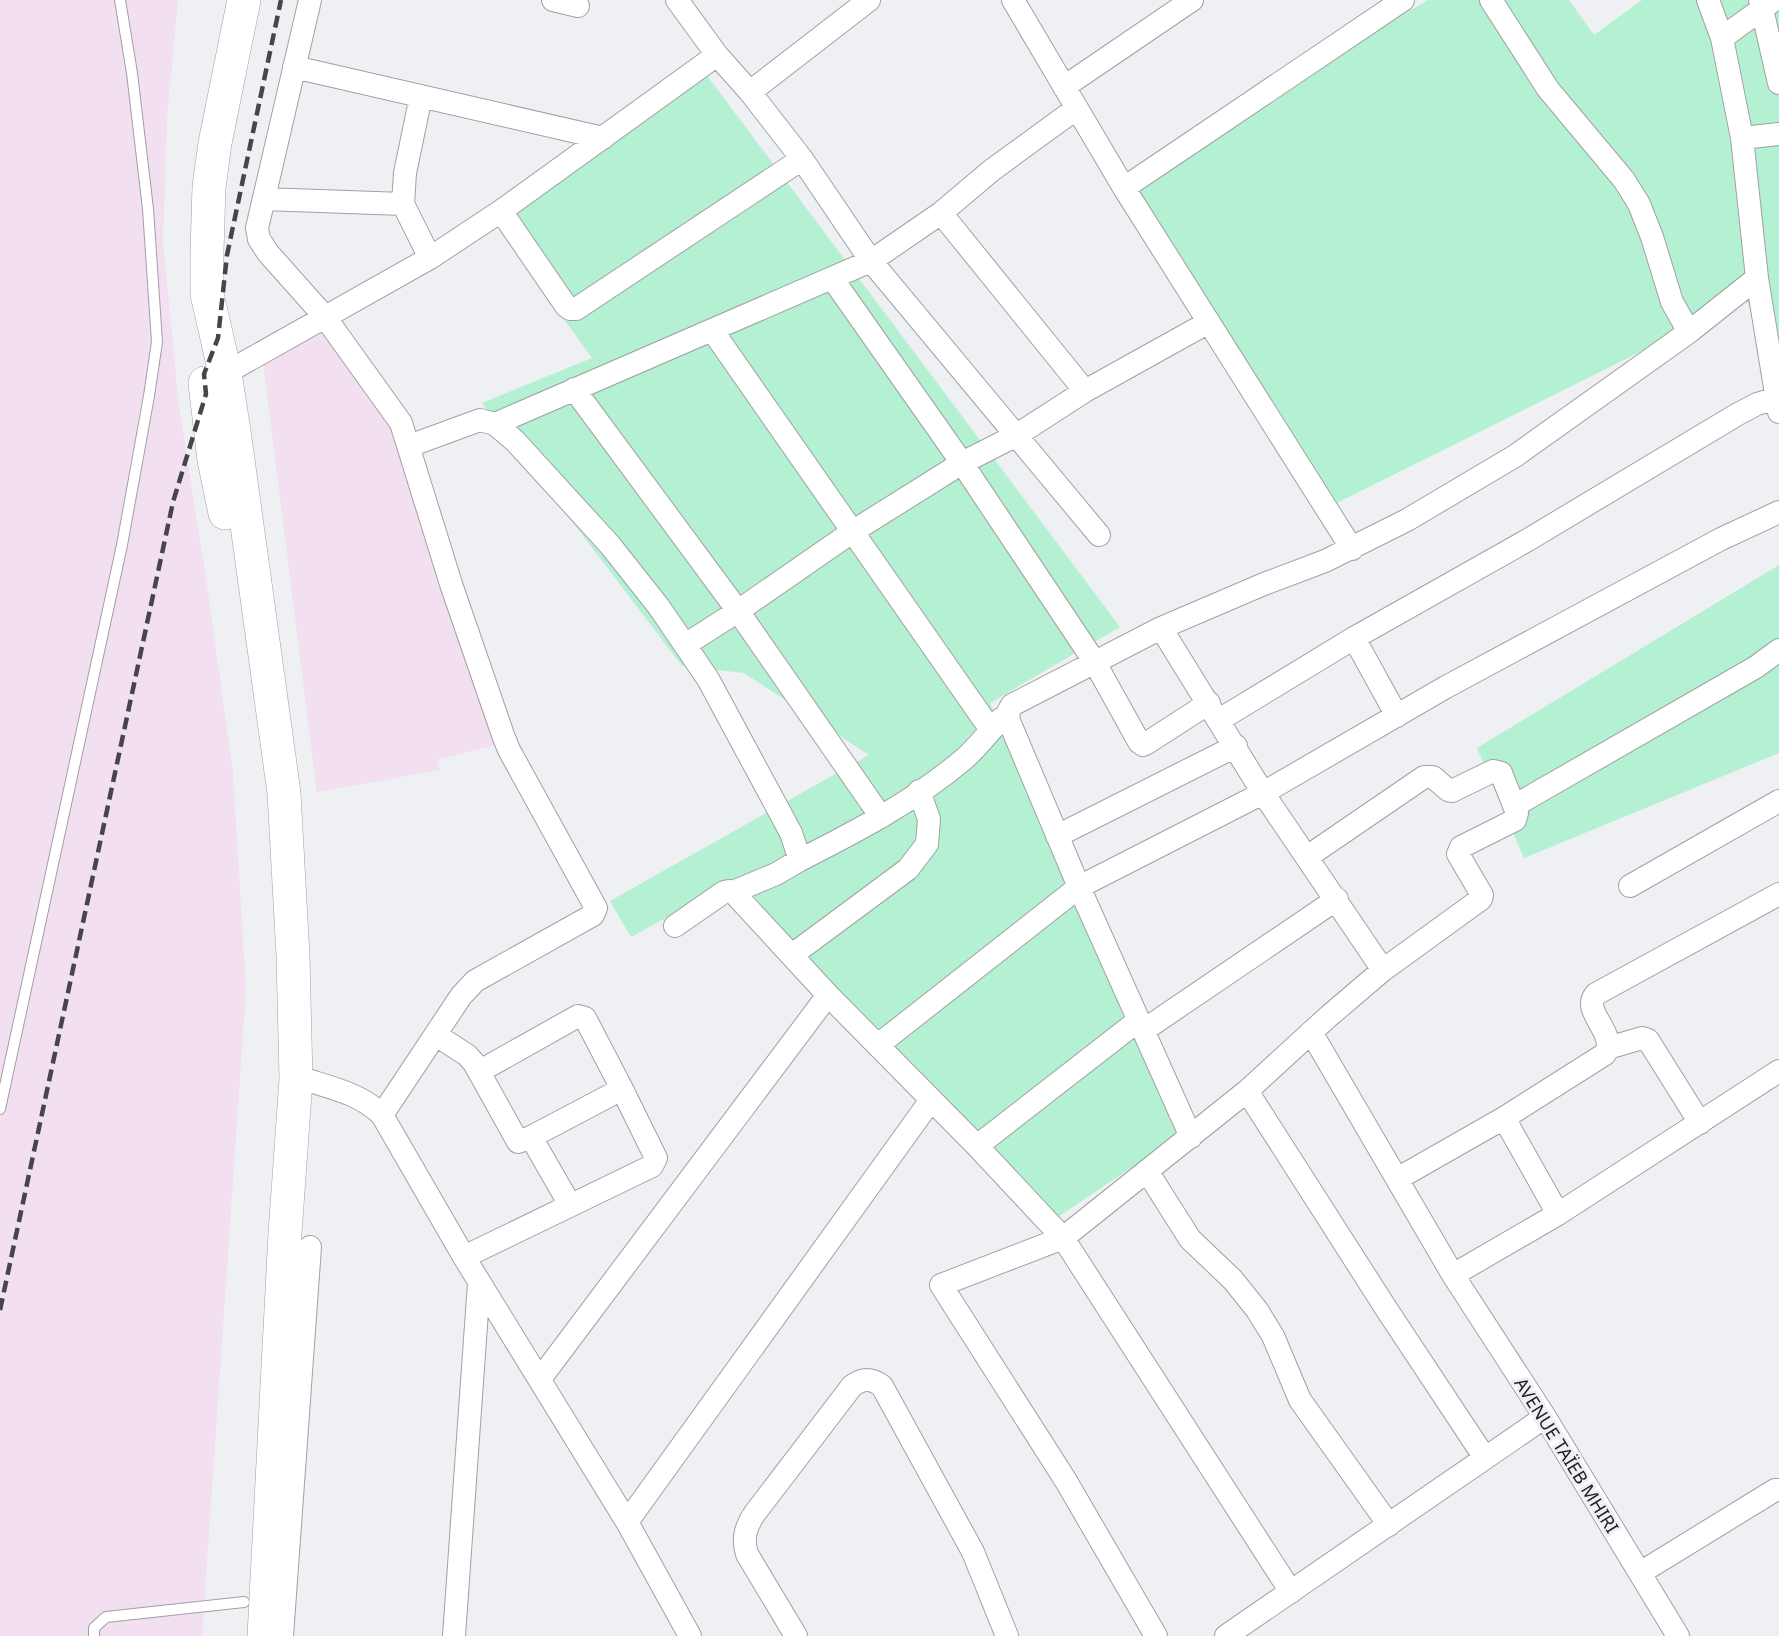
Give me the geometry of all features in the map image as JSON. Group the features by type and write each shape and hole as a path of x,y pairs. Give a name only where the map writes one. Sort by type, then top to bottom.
{"highway":[{"path":"225,0 214,56 195,202 194,247 201,357 215,379 214,460 244,603 258,708 272,855 276,936 277,1078 266,1278 241,1636"},
{"path":"244,0 215,143 209,187 207,294 215,379 284,793 290,881 296,1079 285,1233 264,1636"}],"street":[{"path":"310,0 257,228 259,239 268,253 325,317 394,410 401,423 451,584 508,750 596,908 593,915 475,981 461,996 382,1115"},
{"path":"553,0 578,6"},
{"path":"750,92 869,0"},
{"path":"1013,0 1125,188 1352,549"},
{"path":"1064,87 1192,0"},
{"path":"1125,188 1403,0"},
{"path":"1491,0 1548,89 1624,180 1638,204 1652,237 1672,302 1689,332"},
{"path":"832,278 962,463 1094,661 1139,742 1143,745 1214,712 1354,638 1526,541 1738,414 1757,404 1778,406 1758,278 1742,138 1722,38 1708,0"},
{"path":"683,2 717,55 750,92 802,159 871,261 1099,535"},
{"path":"1722,38 1766,2"},
{"path":"1766,2 1779,83"},
{"path":"215,379 430,258 501,211 717,55"},
{"path":"294,67 603,138"},
{"path":"421,96 405,173 403,204 430,258"},
{"path":"495,424 871,261 941,213 992,170 1077,108"},
{"path":"1742,138 1779,134"},
{"path":"501,211 566,306 576,309 802,159"},
{"path":"264,199 403,204"},
{"path":"941,213 1085,391"},
{"path":"675,926 724,892 734,892 776,874 881,817 964,759 1012,705 1161,628 1352,549 1407,520 1515,456 1689,332 1758,278"},
{"path":"685,645 852,532 962,463 1017,435 1085,391 1209,322"},
{"path":"712,330 991,730"},
{"path":"574,389 738,611 881,817"},
{"path":"409,446 480,420 495,424 515,441 610,545 659,607 685,645 729,716 791,833 800,860"},
{"path":"878,1045 1079,887 1263,793 1396,716 1721,539 1779,512"},
{"path":"1161,628 1263,793 1383,970"},
{"path":"1354,638 1396,716"},
{"path":"1514,806 1756,667 1779,650"},
{"path":"1008,712 1008,721 1057,836 1191,1137"},
{"path":"1057,836 1236,746"},
{"path":"1156,1636 1066,1481 941,1285 1063,1238 1191,1137 1247,1091 1383,970 1481,899 1482,895 1458,851 1461,847 1515,819 1517,814 1501,773 1498,771 1493,771 1452,791 1433,777 1424,777 1307,856"},
{"path":"792,955 908,869 927,844 929,819 919,791"},
{"path":"1630,886 1779,801"},
{"path":"734,892 828,994 977,1146 1063,1238 1291,1592"},
{"path":"1397,1179 1504,1118 1605,1054 1608,1041 1591,1005 1592,998 1596,994 1779,894"},
{"path":"977,1146 1141,1025 1337,899"},
{"path":"540,1379 828,994"},
{"path":"464,1257 649,1168 656,1161 585,1018 578,1016 480,1071"},
{"name":"AVENUE TAÏEB MHIRI","path":"1311,1032 1453,1275 1545,1417 1678,1636"},
{"path":"436,1035 467,1055 480,1071 516,1142 521,1142 622,1089"},
{"path":"1608,1048 1642,1038 1648,1040 1700,1123"},
{"path":"1453,1275 1558,1214 1779,1071"},
{"path":"296,1079 304,1079 359,1098 372,1105 382,1115 479,1283 627,1522 690,1636"},
{"path":"1247,1091 1485,1458"},
{"path":"627,1522 931,1100"},
{"path":"1504,1118 1558,1214"},
{"path":"531,1137 570,1205"},
{"path":"1147,1171 1190,1239 1233,1280 1265,1322 1303,1405 1389,1525"},
{"path":"282,1636 310,1247"},
{"path":"454,1636 479,1283"},
{"path":"796,1636 747,1554 744,1545 746,1530 755,1513 852,1386 868,1379 882,1386 960,1526 1007,1636"},
{"path":"1226,1636 1545,1417"},
{"path":"1640,1573 1774,1490 1779,1490"}],"lane":[{"path":"0,1109 122,544 157,342 148,209 132,73 120,0"},
{"path":"94,1636 94,1628 106,1617 243,1602"}],"shaded area":[{"path":"0,0 178,0 167,118 163,242 179,407 233,772 246,990 202,1636 0,1636"},
{"path":"332,316 413,421 414,441 512,741 437,760 440,770 317,792 263,361"}],"green space":[{"path":"1428,0 1569,0 1594,35 1642,0 1779,0 1779,378 1746,299 1325,509 1128,179"},
{"path":"705,73 1120,627 990,703 1187,1130 1055,1219 835,990 738,878 631,937 610,901 869,755 744,673 682,666 482,403 592,358 488,214"},
{"path":"1779,565 1779,753 1524,858 1477,748"}],"railway":[{"path":"0,1310 173,502 206,394 204,374 218,338 227,255 281,0"}]}
